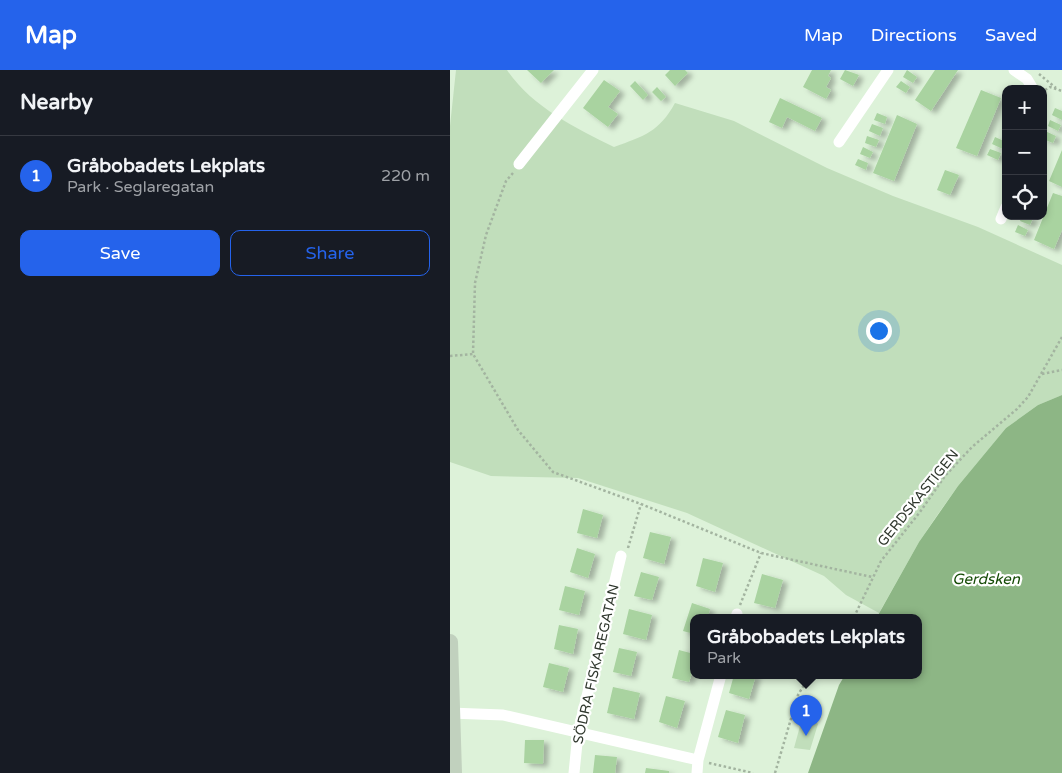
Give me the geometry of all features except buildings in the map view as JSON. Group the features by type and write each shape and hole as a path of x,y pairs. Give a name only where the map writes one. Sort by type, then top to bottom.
{"main road":[{"path":"450,642 454,773"}],"street":[{"path":"520,164 593,70"},
{"path":"839,142 888,70"},
{"path":"1014,70 1028,79 1031,85"},
{"name":"SÖDRA FISKAREGATAN","path":"574,773 578,733 621,556"},
{"path":"697,773 698,760 720,679"},
{"path":"452,713 503,715 698,760"}],"path":[{"path":"1034,70 1062,91"},
{"path":"1047,89 1056,88"},
{"path":"520,164 506,181 486,235 475,283 473,354 518,430 553,472 641,504 761,553 872,577"},
{"name":"GERDSKASTIGEN","path":"855,614 881,560 920,512 945,476 972,447 1018,409 1042,374 1062,337"},
{"path":"450,356 473,354"},
{"path":"1042,374 1062,370"},
{"path":"621,556 631,545 641,504"},
{"path":"737,614 761,553"},
{"path":"775,773 798,695 808,679"},
{"path":"698,760 753,773"}],"shaded area":[{"path":"456,70 507,70 517,83 542,106 570,124 614,147 634,140 657,127 675,103 734,121 827,168 893,196 978,227 1062,265 1062,395 1038,405 1006,428 958,486 938,514 919,542 879,613 846,595 824,576 687,513 578,478 491,476 450,462 450,126"},
{"path":"803,715 813,718 818,724 810,750 794,748"}],"water":[{"name":"Gerdsken","path":"1062,395 1062,773 808,773 843,679 922,679 922,614 879,614 919,542 958,486 1006,428 1038,405"}],"place":[{"name":"Gråbobadets Lekplats","path":"806,736"}]}
